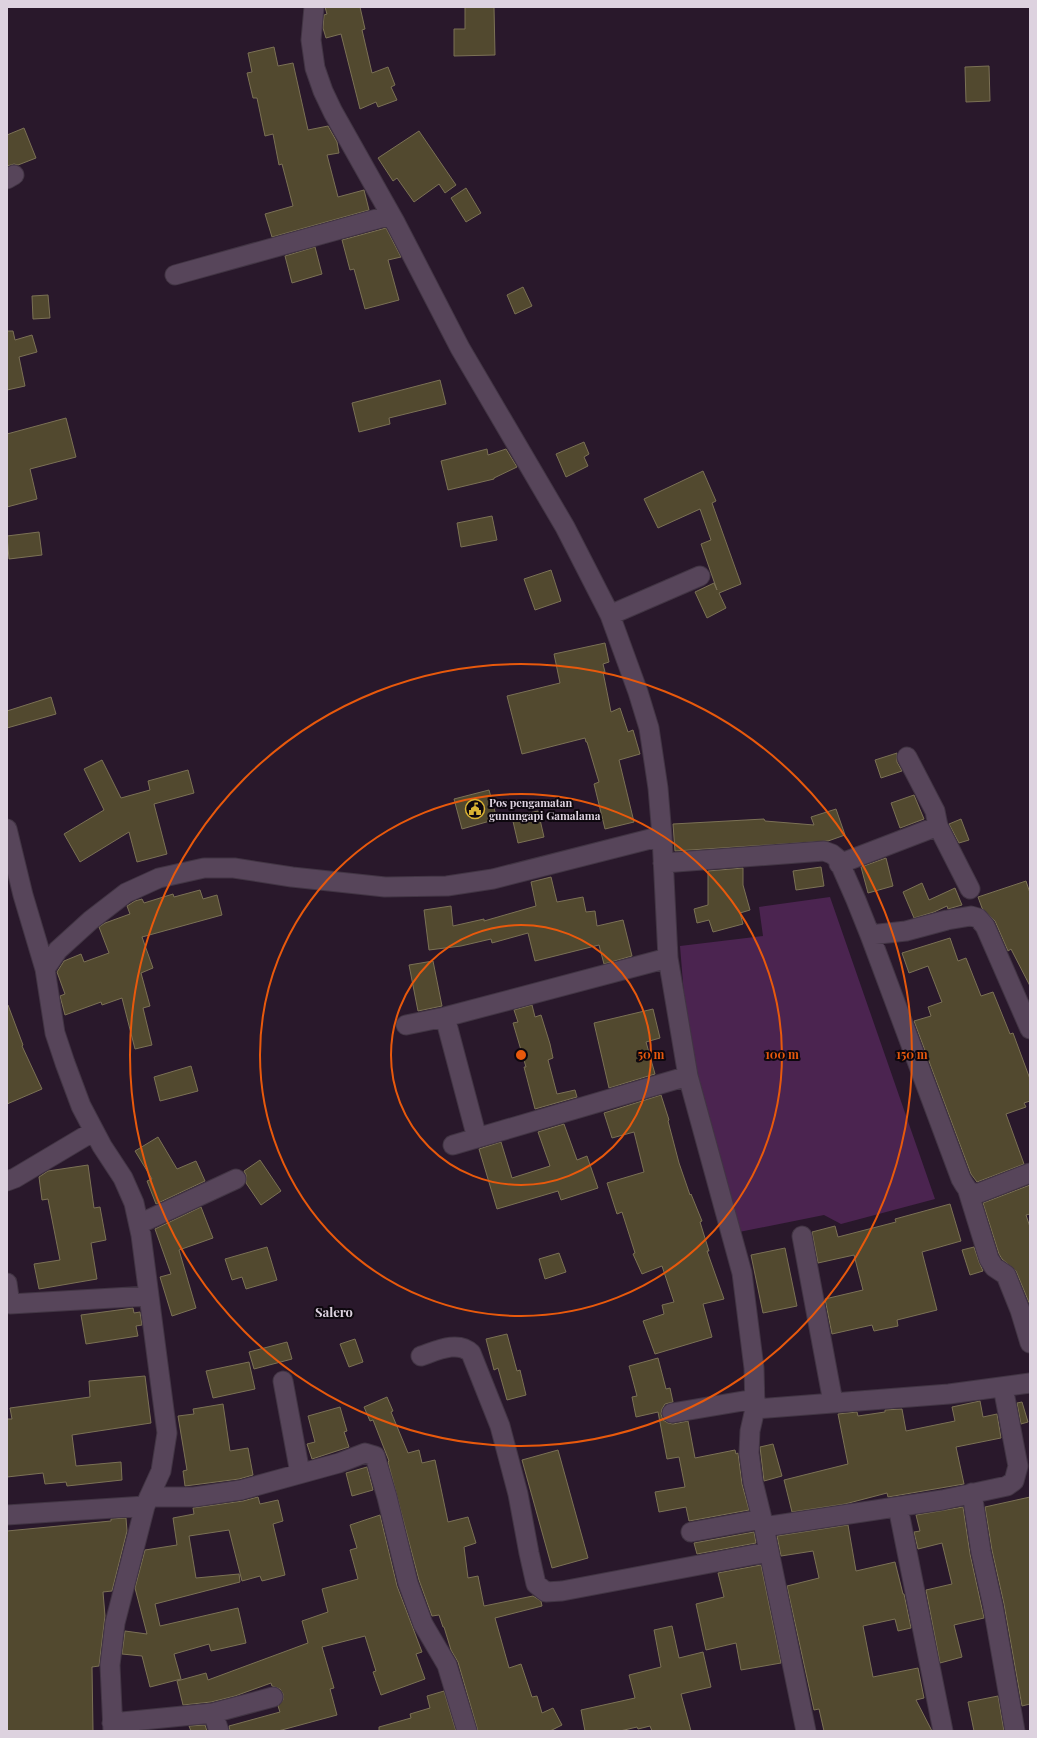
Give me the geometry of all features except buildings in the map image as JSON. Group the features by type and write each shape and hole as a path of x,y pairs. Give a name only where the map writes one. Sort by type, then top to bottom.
{"street":[{"path":"314,7 311,40 315,68 323,91 333,112 391,215 460,348 565,527 610,614 634,678 649,728 658,788 662,836 668,958 688,1076 742,1273 754,1368 755,1404 750,1431 749,1453 753,1482 763,1523 806,1731"},
{"path":"175,275 391,215"},
{"path":"610,614 700,576"},
{"path":"907,756 935,811 938,826 970,890"},
{"path":"839,864 938,826"},
{"path":"7,829 23,895 45,969 55,1032 81,1106 94,1131 123,1178 134,1203 139,1224 167,1433 160,1471 147,1502 114,1623 110,1665 113,1727 213,1713 273,1697"},
{"path":"45,969 58,950 91,920 126,893 159,878 181,872 204,868 234,868 292,877 385,887 446,886 494,879 662,836"},
{"path":"663,863 824,851 832,854 839,864 856,900 870,935 961,1179 968,1191 989,1259 994,1267 1006,1275 1020,1310 1030,1343"},
{"path":"870,935 906,931 947,920 971,916 978,918 985,926 1030,1029"},
{"path":"406,1025 668,958"},
{"path":"444,1016 478,1138"},
{"path":"453,1145 688,1076"},
{"path":"7,1181 15,1178 94,1131"},
{"path":"968,1191 973,1194 979,1193 1030,1173"},
{"path":"139,1224 236,1179"},
{"path":"802,1236 833,1402"},
{"path":"7,1283 10,1304 148,1296"},
{"path":"421,1356 452,1346 466,1348 471,1353 500,1426 518,1494 528,1553 536,1584 546,1592 562,1591 768,1552"},
{"path":"283,1381 300,1473"},
{"path":"672,1413 755,1404 833,1402 949,1394 1030,1383"},
{"path":"691,1532 898,1507 1007,1486 1014,1481 1018,1466 1003,1387"},
{"path":"7,1515 194,1497 240,1490 365,1453 375,1456 387,1497 408,1583 424,1624 447,1665 467,1731"},
{"path":"972,1493 981,1552 993,1606 1015,1731"},
{"path":"898,1507 943,1731"},
{"path":"213,1713 219,1731"}],"shaded area":[{"path":"830,897 935,1199 841,1224 824,1215 729,1234 687,1032 680,946 763,936 759,907"}],"place":[{"name":"Pos pengamatan gunungapi Gamalama","path":"475,809"}],"district":[{"name":"Salero","path":"334,1312"}]}
